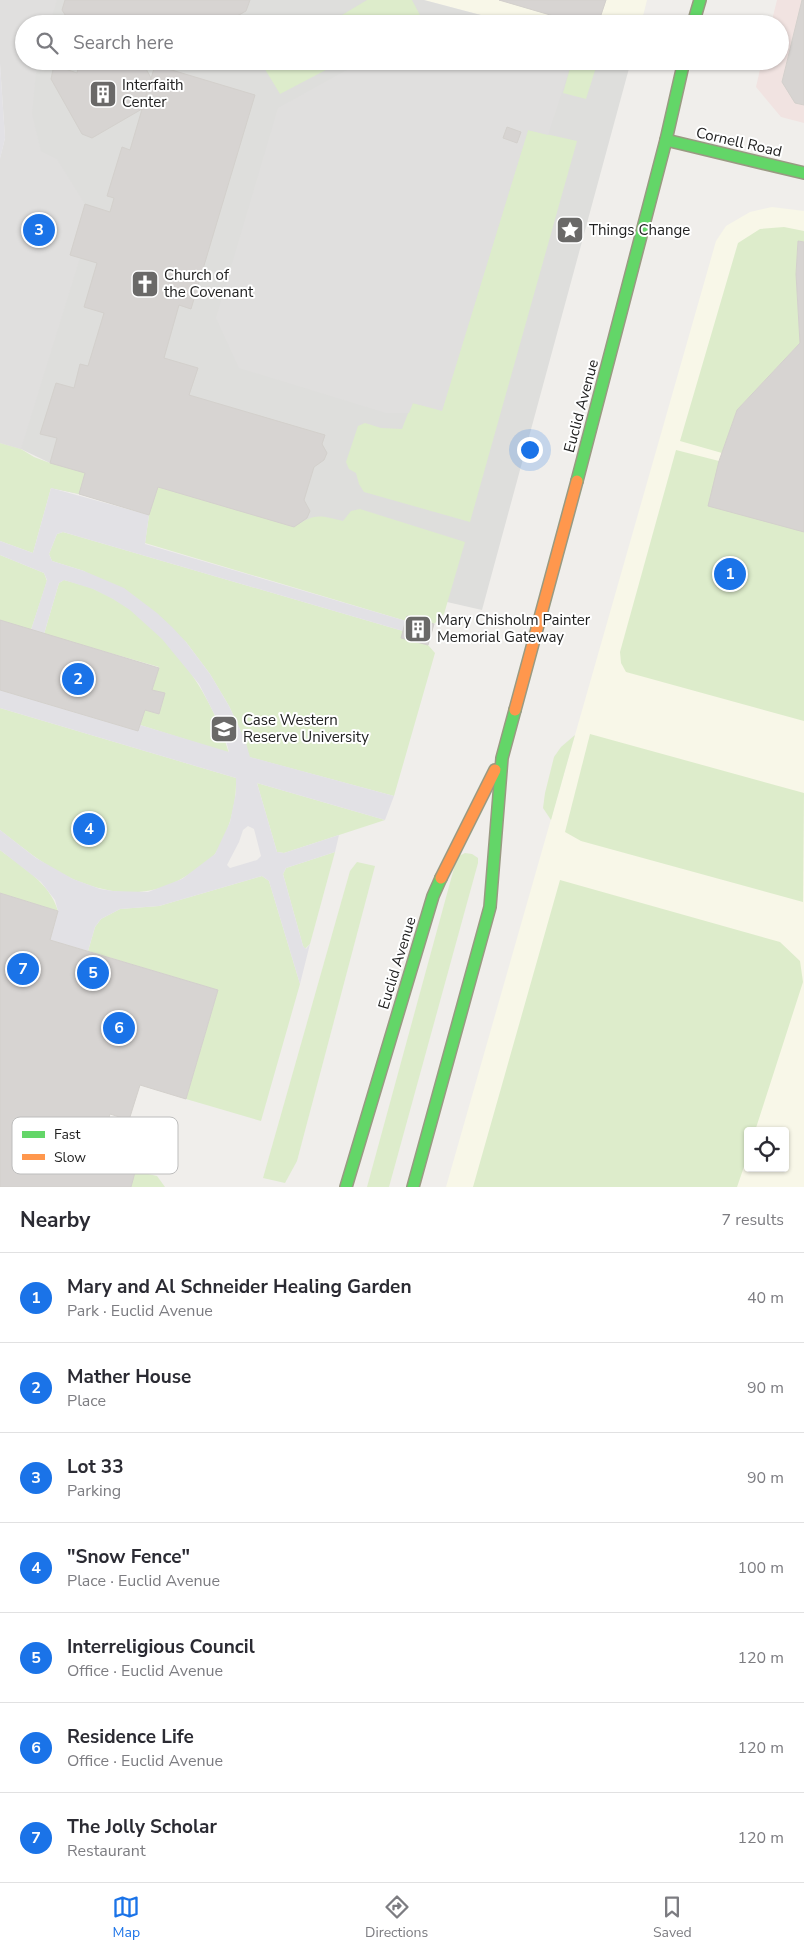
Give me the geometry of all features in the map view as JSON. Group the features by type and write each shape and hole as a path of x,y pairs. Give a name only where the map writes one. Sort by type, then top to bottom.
{"main road":[{"path":"696,15 700,0"},
{"name":"Euclid Avenue","path":"413,1187 490,907 502,758 666,140 682,70"},
{"name":"Cornell Road","path":"666,140 804,173"},
{"name":"Euclid Avenue","path":"346,1187 433,896 453,852 502,758"}],"shaded area":[{"path":"0,0 57,0 53,15 15,15 15,70 37,70 32,114 41,151 57,159 85,204 80,258 21,449 0,443 0,159 5,138 0,64"},
{"path":"43,0 424,0 481,15 39,15"},
{"path":"424,0 647,0 643,15 481,15"},
{"path":"777,0 804,0 804,123 781,117 756,87 760,70 789,70 789,15 773,15"},
{"path":"0,64 5,138 0,159"},
{"name":"Church of the Covenant","path":"25,70 629,70 482,610 447,602 79,494 51,488 50,463 21,449 0,443 0,159"},
{"path":"347,70 569,70 548,135 528,130 442,411 413,403 409,413 386,413 239,368 216,318 278,108"},
{"path":"772,207 804,211 804,1187 446,1187 716,241 726,226 750,212"},
{"path":"51,488 149,515 145,544 406,621 403,631 63,532 57,534 49,554 52,561 84,571 124,588 172,627 210,674 229,706 245,740 250,757 394,796 385,820 257,783 277,852 284,853 339,835 335,852 286,868 283,874 303,946 306,949 310,944 300,984 269,881 262,876 159,906 120,909 101,919 95,927 88,951 50,940 58,911 55,900 41,882 0,850 0,830 36,858 73,879 100,889 148,892 182,879 215,854 230,822 236,792 236,778 0,708 0,690 138,731 140,725 229,752 224,733 199,684 162,639 130,610 113,599 93,589 64,580 59,583 44,634 31,630 47,580 44,573 0,555 0,541 33,553","holes":["248,826 254,829 261,856 257,860 230,868 227,865 243,830"]}],"green space":[{"path":"367,0 412,0 420,15 342,15"},
{"path":"265,70 326,70 280,94"},
{"path":"569,70 595,70 586,99 563,93"},
{"path":"528,130 577,141 470,522 364,492 359,484 356,473 349,469 346,462 358,426 365,423 381,428 402,429 412,403 442,410"},
{"path":"784,227 804,231 804,242 798,241 796,274 800,343 737,410 722,453 680,441 738,243 760,229"},
{"path":"0,443 21,449 34,457 50,463 85,473 79,494 51,488 33,553 0,541"},
{"path":"676,450 719,461 804,532 804,721 626,672 621,663 620,652"},
{"path":"158,487 294,527 307,519 317,516 343,521 351,511 360,509 465,542 444,614 434,624 407,616 406,621 145,543 149,515"},
{"path":"63,532 403,631 401,638 428,645 435,653 394,796 249,757 245,740 229,706 210,674 186,642 84,571 52,561 49,554 57,534"},
{"path":"0,555 44,573 47,581 31,630 0,620"},
{"path":"64,580 94,589 117,601 140,617 160,636 179,657 195,680 221,728 229,753 140,725 145,710 159,714 165,693 152,690 159,667 44,634 59,583"},
{"path":"0,708 236,778 231,817 224,837 215,854 181,879 168,885 142,892 115,891 86,884 62,874 41,861 0,830"},
{"path":"590,734 804,793 803,902 581,841 565,832"},
{"path":"575,735 551,820 543,808 554,757 561,747"},
{"path":"257,783 385,820 284,853 277,852"},
{"path":"0,850 26,869 42,884 49,892 58,911 0,893"},
{"path":"335,852 310,944 305,949 283,874 286,868"},
{"path":"465,853 472,854 478,858 478,863 389,1187 367,1187 457,857"},
{"path":"357,862 375,866 297,1161 285,1183 263,1178 350,871"},
{"path":"262,876 269,881 300,984 261,1121 186,1099 218,990 88,951 95,927 101,919 120,909 159,906"},
{"path":"560,880 780,942 800,961 803,982 756,1127 744,1127 744,1167 737,1187 473,1187"},
{"path":"134,1174 148,1174 157,1176 165,1187 131,1187"}],"building":[{"path":"65,0 250,0 246,11 239,15 65,15 62,10"},
{"path":"499,0 606,0 601,15 550,15"},
{"path":"802,0 804,0 804,105 795,103 782,82 785,70 789,70 789,53"},
{"name":"Interfaith Center","path":"53,70 68,70 77,73 78,70 147,70 151,78 142,109 92,138 82,134 51,79"},
{"name":"Church of the Covenant","path":"154,70 172,70 255,95 191,309 179,305 164,358 198,368 189,395 325,435 322,444 327,453 324,460 314,467 304,500 310,511 307,518 294,527 158,487 149,515 79,494 85,473 50,463 57,438 40,434 56,383 74,388 80,364 88,366 104,313 84,307 97,263 70,255 85,204 110,212 114,198 107,196 122,147 130,150"},
{"path":"507,127 521,132 517,143 503,138"},
{"path":"798,241 804,242 804,532 708,506 719,461 737,410 800,343 796,274"},
{"name":"Mary Chisholm Painter Memorial Gateway","path":"407,616 434,624 428,645 401,638"},
{"path":"0,620 159,668 152,690 165,693 159,714 145,710 138,731 0,690"},
{"path":"0,893 58,911 50,940 218,990 186,1099 140,1085 130,1117 120,1117 110,1114 109,1117 12,1117 12,1174 135,1174 131,1187 0,1187"}],"traffic: fast":[{"path":"696,15 700,0"},
{"path":"577,481 666,140 682,70"},
{"path":"666,140 804,173"},
{"path":"413,1187 490,907 502,758 515,710"},
{"path":"346,1187 433,896 441,878"}],"traffic: slow":[{"path":"515,710 577,481"},
{"path":"441,878 495,770"}],"place":[{"name":"Interfaith Center","path":"103,94"},
{"name":"Lot 33","path":"39,230"},
{"name":"Things Change","path":"570,230"},
{"name":"Church of the Covenant","path":"145,284"},
{"name":"Mary and Al Schneider Healing Garden","path":"730,574"},
{"name":"Mary Chisholm Painter Memorial Gateway","path":"418,629"},
{"name":"Mather House","path":"78,679"},
{"name":"Case Western Reserve University","path":"224,729"},
{"name":"\"Snow Fence\"","path":"89,829"},
{"name":"The Jolly Scholar","path":"23,969"},
{"name":"Interreligious Council","path":"93,973"},
{"name":"Residence Life","path":"119,1028"}]}
